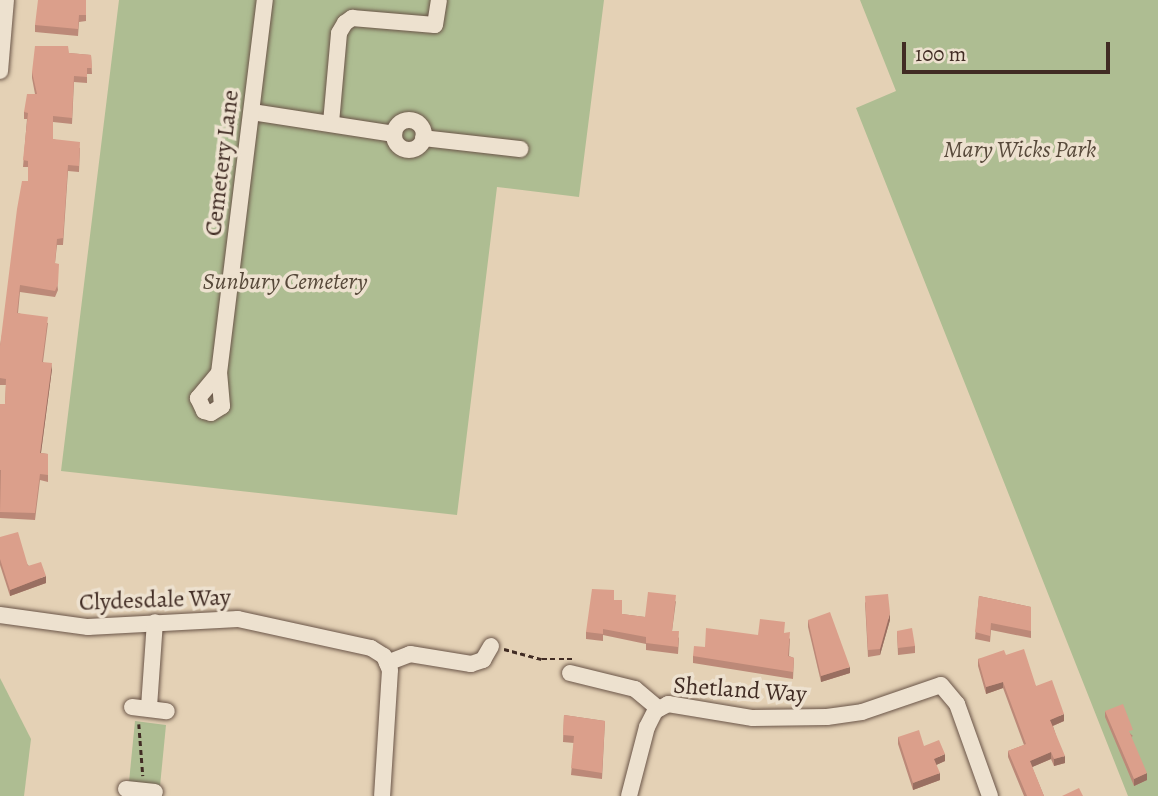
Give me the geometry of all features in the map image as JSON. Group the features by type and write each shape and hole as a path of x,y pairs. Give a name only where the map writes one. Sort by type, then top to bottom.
{"street":[{"path":"0,71 6,0"},
{"name":"Cemetery Lane","path":"219,373 265,0"},
{"path":"331,123 339,33 345,23 352,18 435,25 439,0"},
{"path":"251,112 394,134 403,121 413,121 421,128 423,138 520,149"},
{"name":"Clydesdale Way","path":"0,615 88,627 238,619 370,648 387,663"},
{"path":"149,707 155,622"},
{"path":"382,796 387,663 410,654 471,664 483,660 491,646"},
{"path":"570,673 635,690 659,709 647,727 629,796"},
{"name":"Shetland Way","path":"659,709 682,704 753,718 827,717 862,712 941,685 957,704 990,796"},
{"path":"132,708 149,707 167,711"}],"path":[{"path":"491,646 542,659 574,656 570,673"},
{"path":"140,792 145,762 139,715 153,715 149,707"}],"green space":[{"name":"Sunbury Cemetery","path":"119,0 604,0 579,197 497,187 457,515 61,471"},
{"name":"Mary Wicks Park","path":"860,0 1158,0 1158,796 1128,796 856,108 896,91"},
{"path":"0,678 31,739 24,796 0,796"},
{"path":"135,721 166,725 160,786 129,782"}],"building":[{"path":"38,0 86,0 86,15 79,15 78,29 35,25"},
{"path":"35,46 68,46 69,53 91,55 92,68 87,68 87,77 74,76 72,118 53,116 53,139 80,142 79,166 68,165 63,238 57,239 55,263 59,264 58,284 55,291 20,285 17,313 48,317 42,362 52,363 40,453 48,454 48,475 40,474 35,513 0,512 0,404 5,404 6,379 0,378 0,346 17,209 22,181 28,181 28,161 23,160 28,113 24,112 27,94 37,94 32,72"},
{"path":"18,532 28,566 41,562 46,576 10,590 0,559 0,537"},
{"path":"592,589 614,590 614,600 622,600 622,614 645,617 648,592 676,595 672,631 679,631 678,647 646,643 646,637 603,629 603,634 586,632"},
{"path":"888,594 890,613 880,649 868,650 865,596"},
{"path":"979,596 1031,607 1031,631 991,623 990,636 975,632"},
{"path":"830,612 850,667 821,676 808,620"},
{"path":"760,619 785,622 784,633 790,632 788,656 794,658 793,672 693,656 694,646 705,647 706,628 758,635"},
{"path":"912,628 915,646 898,648 897,631"},
{"path":"1024,649 1036,686 1052,680 1064,714 1050,720 1065,756 1054,759 1051,752 1030,761 1044,796 1027,796 1008,751 1026,744 1003,682 986,687 978,659 1004,650 1006,655"},
{"path":"1123,704 1133,730 1129,731 1147,773 1134,779 1105,711"},
{"path":"564,715 605,721 602,773 571,768 574,736 563,735"},
{"path":"919,730 924,746 939,740 945,754 934,759 940,773 913,783 898,737"},
{"path":"1079,788 1083,796 1062,796"}]}
